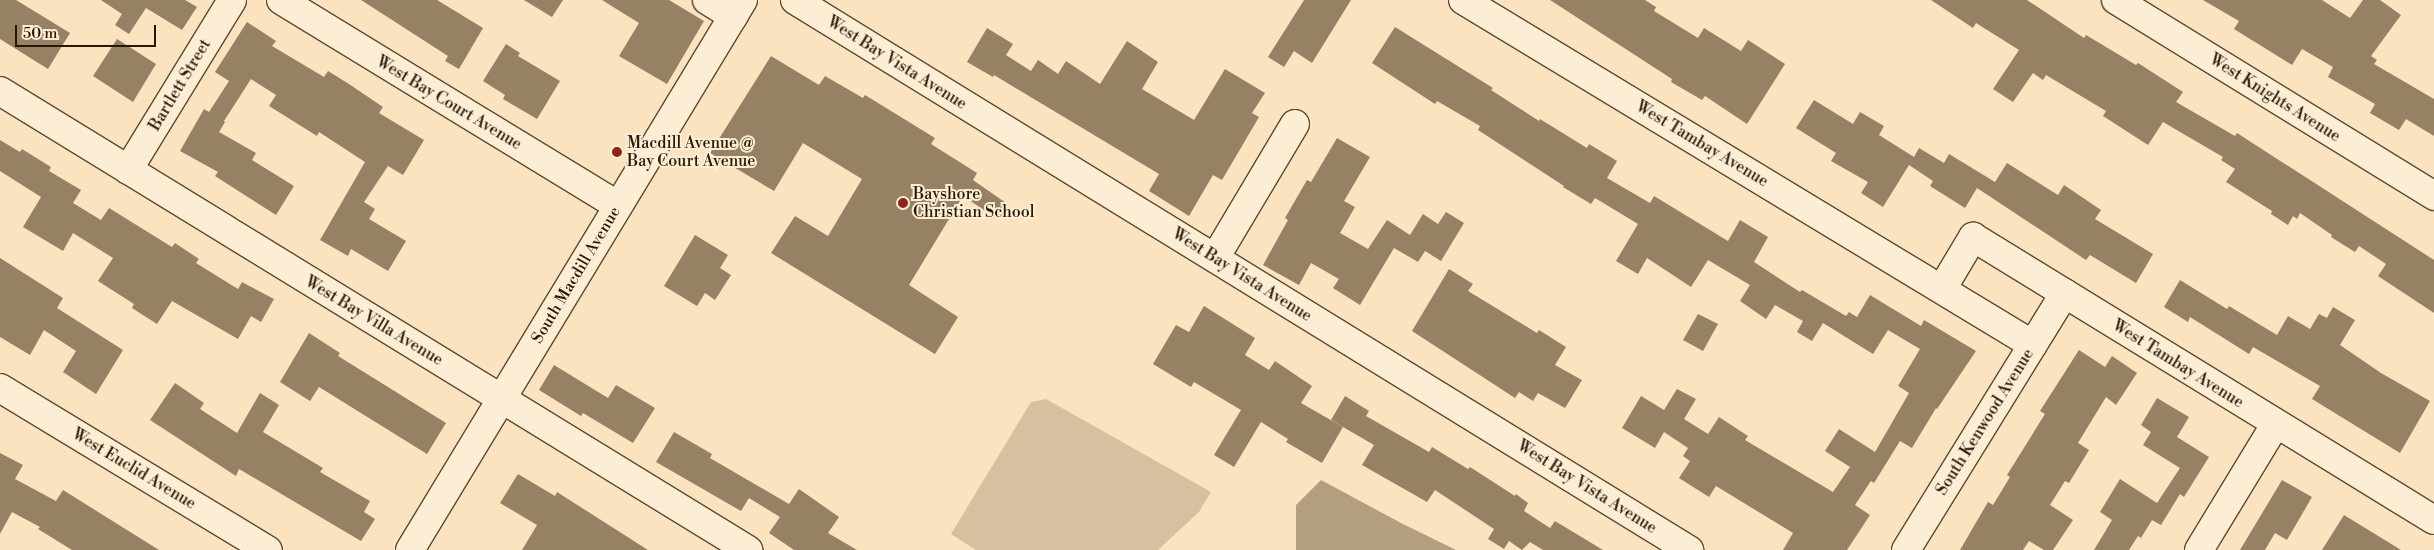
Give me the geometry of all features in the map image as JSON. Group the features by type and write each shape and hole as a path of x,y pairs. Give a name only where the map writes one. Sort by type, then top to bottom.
{"street":[{"name":"Bartlett Street","path":"128,170 232,0"},
{"name":"West Bay Court Avenue","path":"281,0 618,206"},
{"path":"707,0 738,8"},
{"name":"West Bay Vista Avenue","path":"796,0 1688,550"},
{"name":"West Tambay Avenue","path":"1463,0 2032,345"},
{"name":"West Knights Avenue","path":"2116,0 2434,196"},
{"name":"South Macdill Avenue","path":"410,550 500,398 738,8"},
{"name":"West Bay Villa Avenue","path":"0,91 748,550"},
{"path":"1214,258 1295,124"},
{"name":"West Tambay Avenue","path":"1942,289 1973,238 2434,520"},
{"name":"South Kenwood Avenue","path":"1906,550 2065,293"},
{"name":"West Euclid Avenue","path":"0,388 268,550"},
{"path":"2199,550 2276,425"}],"shaded area":[{"path":"1046,399 1211,492 1199,512 1158,550 976,550 951,534 1031,402"},
{"path":"1321,480 1456,550 1296,550 1296,505"}],"building":[{"path":"0,0 16,0 70,33 48,69 0,39"},
{"path":"101,0 185,0 197,7 182,30 146,8 129,34 115,25 122,14"},
{"path":"361,0 437,0 483,28 459,69 445,61 448,56"},
{"path":"524,0 563,0 552,17"},
{"path":"602,0 669,0 704,21 667,84 619,56 639,23"},
{"path":"1304,0 1351,0 1312,63 1294,51 1284,67 1268,57"},
{"path":"1550,0 1645,0 1656,7 1654,11 1698,38 1704,28 1741,51 1748,40 1785,64 1747,124 1705,96 1702,100 1671,82 1672,79"},
{"path":"1931,0 2027,0 2084,38 2086,35 2136,65 2138,63 2183,92 2176,102 2235,136 2237,133 2434,260 2434,313 2378,276 2386,264 2359,246 2355,252 2331,237 2332,235 2300,213 2297,219 2293,216 2288,225 2271,214 2272,211 2226,182 2235,169 2221,160 2223,157 2163,122 2148,145 2103,116 2106,111 2046,75 2043,80 2033,73 2013,102 1993,89 2019,50 1976,23 1973,28"},
{"path":"2203,0 2322,0 2350,18 2363,0 2380,0 2401,15 2371,56 2377,60 2374,64 2434,99 2434,136 2406,119 2399,130 2370,113 2375,104 2328,77 2333,67 2302,49 2292,65 2234,29 2239,21"},
{"path":"247,22 276,41 272,46 324,77 328,71 383,107 379,113 424,140 403,175 388,166 364,202 375,209 369,219 406,241 388,271 351,249 348,256 320,240 365,162 319,132 317,136 269,106 276,95 251,79 219,132 256,153 252,160 294,186 276,215 215,176 218,172 180,151 204,109 209,112 229,81 215,72"},
{"path":"1395,27 1493,88 1491,90 1539,121 1540,119 1587,148 1589,144 1617,161 1607,178 1650,203 1654,196 1728,241 1740,220 1768,237 1754,262 1800,292 1802,290 1846,316 1849,312 1857,317 1870,295 1921,326 1924,320 1976,351 1936,408 1912,448 1900,441 1874,483 1871,481 1855,505 1870,515 1847,550 1783,550 1793,533 1716,486 1709,497 1679,478 1690,461 1683,456 1688,448 1664,432 1655,448 1622,428 1641,396 1664,410 1677,389 1696,399 1684,419 1708,434 1719,417 1748,436 1745,440 1833,492 1850,467 1825,451 1839,429 1875,452 1909,393 1898,386 1920,349 1888,330 1873,354 1823,323 1812,341 1797,332 1803,321 1775,305 1766,319 1740,301 1750,285 1708,260 1691,287 1647,258 1638,274 1616,261 1638,224 1595,198 1591,204 1478,130 1480,126 1437,101 1435,104 1372,63"},
{"path":"987,28 1013,44 1006,55 1031,71 1038,60 1058,74 1066,61 1100,84 1127,41 1158,62 1142,89 1194,120 1225,69 1265,93 1252,113 1259,117 1222,180 1213,175 1189,216 1149,191 1159,174 994,75 993,77 967,62"},
{"path":"117,39 156,64 133,102 93,76"},
{"path":"506,44 520,53 518,56 560,81 537,119 503,99 505,95 483,81"},
{"name":"Bayshore Christian School","path":"771,56 819,85 825,76 863,98 865,95 935,138 931,144 977,173 973,180 1006,203 996,218 963,196 909,285 958,317 935,354 771,253 795,216 828,236 862,179 803,143 774,191 710,153"},
{"path":"1814,100 1853,124 1860,112 1884,126 1879,135 1914,157 1919,148 1944,163 1949,154 1995,182 2007,163 2058,195 2064,185 2101,210 2095,219 2153,254 2136,283 2090,255 2086,260 1977,188 1965,208 1930,186 1933,181 1909,165 1883,207 1861,193 1868,182 1831,161 1836,153 1796,128"},
{"path":"1337,138 1370,157 1344,201 1355,207 1340,233 1368,249 1387,220 1410,235 1423,214 1438,224 1446,212 1464,223 1441,261 1425,251 1418,262 1394,248 1360,305 1333,288 1339,279 1311,263 1299,285 1263,265 1288,220 1285,218 1307,180 1311,182"},
{"path":"0,140 20,152 22,149 51,167 49,171 81,190 73,203 101,220 109,208 172,247 175,243 199,259 196,263 238,289 242,282 274,299 261,322 251,316 238,339 172,301 157,324 132,308 134,304 98,281 113,258 73,233 63,251 23,227 41,197 0,171"},
{"path":"695,235 728,255 720,268 731,275 715,300 705,293 697,306 664,286"},
{"path":"0,258 63,298 57,308 123,350 96,394 63,372 76,351 44,330 30,355 0,337"},
{"path":"1449,269 1473,284 1468,291 1537,333 1539,330 1566,347 1555,365 1582,380 1565,408 1538,393 1533,401 1519,392 1515,398 1412,331"},
{"path":"2180,280 2227,309 2229,306 2277,335 2288,316 2310,329 2319,314 2327,318 2333,307 2355,320 2340,345 2381,373 2430,401 2400,453 2312,399 2320,386 2253,347 2249,354 2190,317 2188,322 2164,307"},
{"path":"1204,306 1255,338 1245,355 1269,370 1275,361 1312,386 1301,403 1343,427 1322,463 1286,442 1288,439 1261,422 1234,467 1214,455 1241,410 1194,382 1191,387 1153,364 1176,325 1189,332"},
{"path":"1698,314 1718,324 1703,351 1683,340"},
{"path":"309,333 340,353 338,356 446,423 427,454 319,387 310,401 280,382"},
{"path":"2079,350 2105,367 2112,356 2137,373 2116,405 2106,397 2078,443 2089,450 2069,483 2065,481 2050,505 2073,520 2053,550 2044,550 2029,541 2023,550 1960,550 1988,502 1993,505 2010,477 2007,475 2045,414 2040,411"},
{"path":"554,365 608,398 616,385 655,408 633,443 583,413 581,416 539,390"},
{"path":"175,383 204,403 200,409 237,433 260,393 279,405 263,432 323,468 320,472 370,501 364,512 375,519 361,541 239,469 236,476 150,420"},
{"path":"1345,396 1369,411 1366,416 1429,452 1432,447 1468,469 1470,467 1515,496 1516,494 1528,503 1524,511 1550,528 1555,521 1603,550 1543,550 1530,542 1522,550 1509,541 1504,549 1488,539 1494,529 1435,490 1427,502 1362,465 1374,445 1331,420"},
{"path":"2157,398 2189,417 2177,437 2209,457 2184,497 2180,494 2161,525 2152,520 2141,538 2138,536 2129,550 2094,550 2112,520 2100,512 2120,479 2157,503 2180,468 2143,445 2151,432 2141,425"},
{"path":"674,432 712,454 710,458 789,504 799,489 839,517 828,533 857,550 794,550 769,533 780,517 749,498 741,511 656,462"},
{"path":"0,453 23,465 15,479 56,501 63,490 159,550 72,550 38,529 40,527 12,512 0,534"},
{"path":"518,474 555,496 557,492 648,550 522,550 537,525 500,503"},
{"path":"2282,480 2312,497 2287,540 2275,533 2265,550 2240,550"},
{"path":"2344,515 2401,550 2322,550"}],"place":[{"name":"Macdill Avenue @ Bay Court Avenue","path":"617,152"},
{"name":"Bayshore Christian School","path":"903,203"}]}
